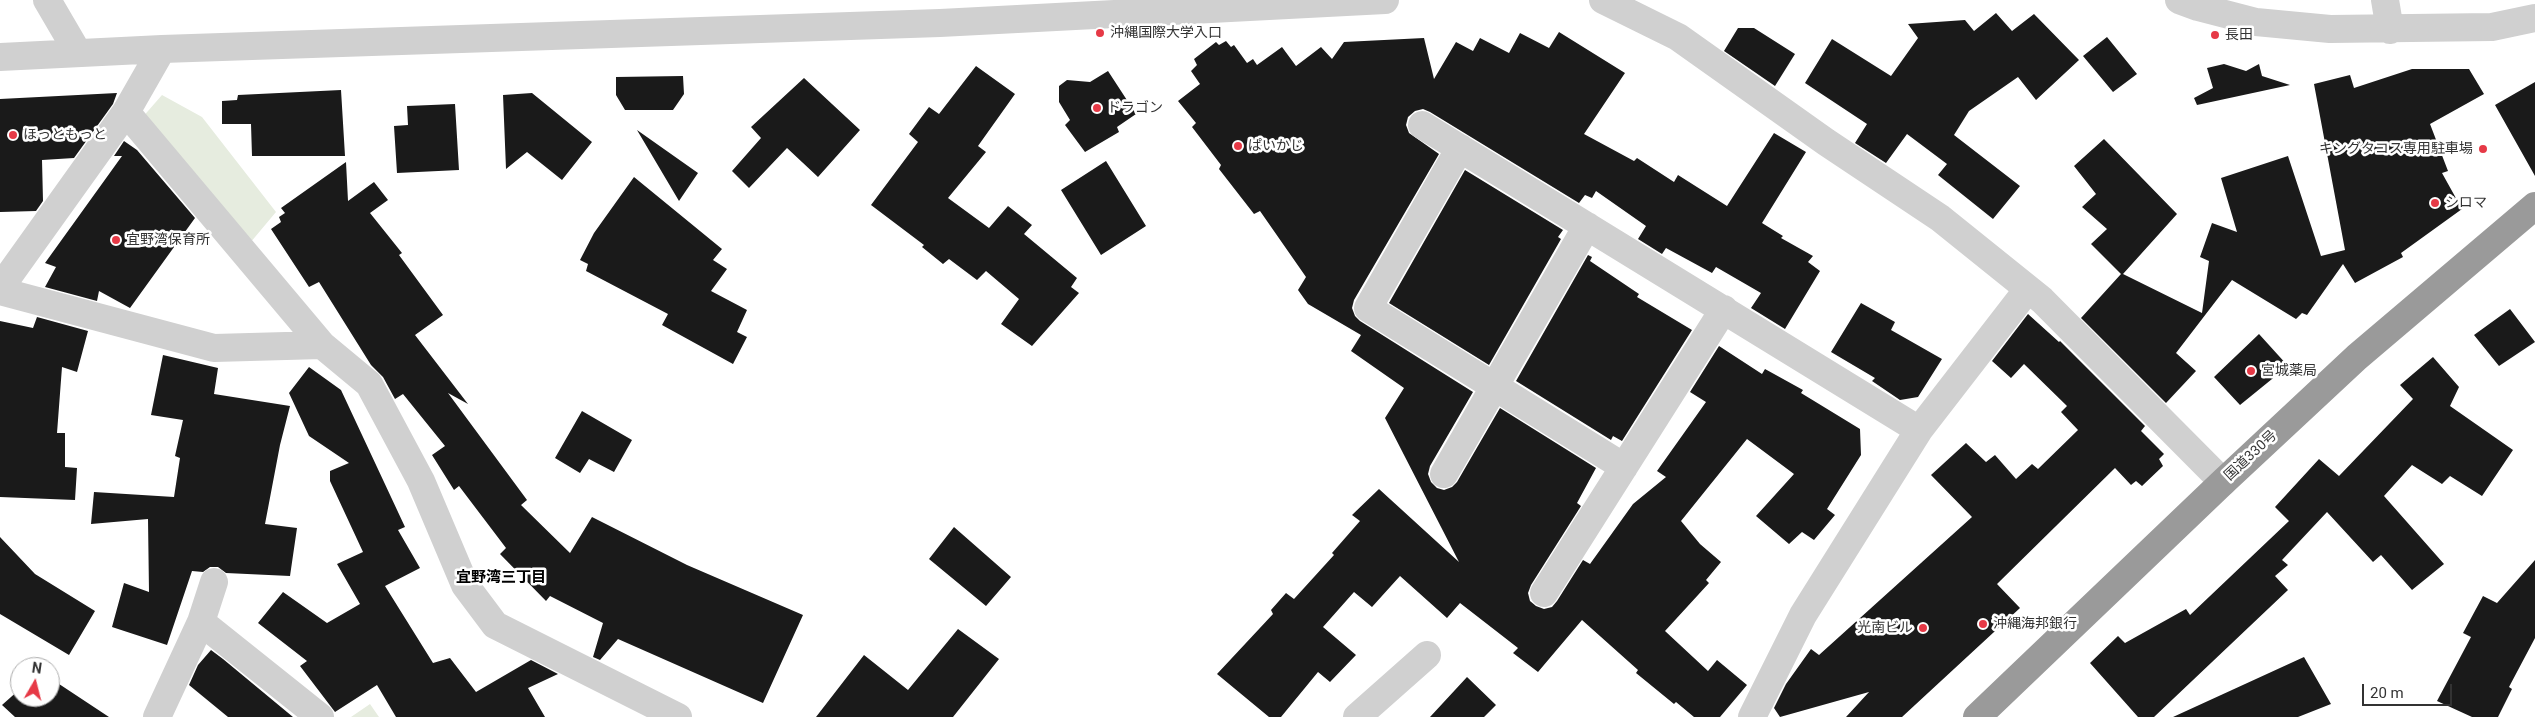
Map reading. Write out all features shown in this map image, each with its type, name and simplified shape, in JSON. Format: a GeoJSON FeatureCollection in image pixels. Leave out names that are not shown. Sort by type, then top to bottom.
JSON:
{"type":"FeatureCollection","features":[{"type":"Feature","properties":{"kind":"highway","name":"国道330号"},"geometry":{"type":"LineString","coordinates":[[1977,717],[2357,357],[2535,206]]}},
{"type":"Feature","properties":{"kind":"street"},"geometry":{"type":"LineString","coordinates":[[47,0],[78,53]]}},
{"type":"Feature","properties":{"kind":"street"},"geometry":{"type":"LineString","coordinates":[[0,57],[943,11],[1385,0]]}},
{"type":"Feature","properties":{"kind":"street"},"geometry":{"type":"LineString","coordinates":[[1603,0],[1678,37],[1826,142],[1940,218],[2049,307],[2223,482]]}},
{"type":"Feature","properties":{"kind":"street"},"geometry":{"type":"LineString","coordinates":[[2179,0],[2256,22],[2330,29],[2390,30],[2492,27],[2535,31]]}},
{"type":"Feature","properties":{"kind":"street"},"geometry":{"type":"LineString","coordinates":[[2385,0],[2390,30]]}},
{"type":"Feature","properties":{"kind":"street"},"geometry":{"type":"LineString","coordinates":[[2492,27],[2535,18]]}},
{"type":"Feature","properties":{"kind":"street"},"geometry":{"type":"LineString","coordinates":[[162,49],[126,112],[0,289],[214,348],[322,345]]}},
{"type":"Feature","properties":{"kind":"street"},"geometry":{"type":"LineString","coordinates":[[126,112],[322,345],[369,384],[422,481],[465,585],[495,625],[678,717]]}},
{"type":"Feature","properties":{"kind":"street"},"geometry":{"type":"LineString","coordinates":[[1422,125],[1919,430]]}},
{"type":"Feature","properties":{"kind":"street"},"geometry":{"type":"LineString","coordinates":[[1460,148],[1368,308],[1624,467]]}},
{"type":"Feature","properties":{"kind":"street"},"geometry":{"type":"LineString","coordinates":[[1444,474],[1587,226]]}},
{"type":"Feature","properties":{"kind":"street"},"geometry":{"type":"LineString","coordinates":[[1752,717],[1802,615],[1919,430],[2028,289]]}},
{"type":"Feature","properties":{"kind":"street"},"geometry":{"type":"LineString","coordinates":[[1544,593],[1724,309]]}},
{"type":"Feature","properties":{"kind":"street"},"geometry":{"type":"LineString","coordinates":[[157,717],[202,622],[214,582]]}},
{"type":"Feature","properties":{"kind":"street"},"geometry":{"type":"LineString","coordinates":[[202,622],[320,717]]}},
{"type":"Feature","properties":{"kind":"street"},"geometry":{"type":"LineString","coordinates":[[1356,717],[1427,656]]}},
{"type":"Feature","properties":{"kind":"shaded area"},"geometry":{"type":"Polygon","coordinates":[[[162,95],[202,117],[276,212],[250,243],[141,119],[162,95]]]}},
{"type":"Feature","properties":{"kind":"shaded area"},"geometry":{"type":"Polygon","coordinates":[[[370,704],[379,717],[351,717],[370,704]]]}},
{"type":"Feature","properties":{"kind":"building"},"geometry":{"type":"Polygon","coordinates":[[[1996,13],[2012,31],[2034,14],[2079,60],[2036,100],[2018,77],[1969,111],[1954,135],[2020,186],[1993,219],[1938,175],[1947,164],[1907,134],[1886,163],[1855,143],[1867,124],[1805,83],[1832,39],[1891,76],[1918,38],[1908,24],[1965,20],[1974,31],[1996,13]]]}},
{"type":"Feature","properties":{"kind":"building"},"geometry":{"type":"Polygon","coordinates":[[[1738,28],[1754,28],[1795,54],[1775,86],[1724,51],[1738,28]]]}},
{"type":"Feature","properties":{"kind":"building"},"geometry":{"type":"Polygon","coordinates":[[[1559,32],[1625,73],[1584,134],[1634,161],[1637,158],[1674,182],[1678,175],[1727,206],[1774,133],[1806,152],[1762,223],[1783,236],[1781,238],[1813,256],[1808,262],[1820,271],[1785,329],[1751,308],[1761,293],[1716,267],[1712,273],[1666,248],[1662,254],[1638,239],[1646,226],[1596,191],[1592,198],[1585,195],[1579,203],[1430,112],[1423,109],[1415,111],[1408,117],[1406,125],[1409,133],[1439,154],[1354,300],[1352,308],[1355,316],[1360,321],[1473,392],[1430,466],[1428,474],[1431,482],[1437,488],[1444,490],[1452,487],[1457,482],[1500,408],[1596,468],[1577,503],[1581,506],[1531,585],[1528,593],[1530,601],[1544,609],[1552,607],[1557,601],[1583,560],[1590,564],[1633,504],[1666,477],[1657,471],[1706,402],[1690,392],[1719,346],[1762,374],[1765,369],[1803,390],[1801,393],[1860,429],[1861,455],[1827,509],[1835,515],[1814,540],[1802,532],[1789,544],[1756,516],[1794,474],[1747,439],[1681,521],[1700,544],[1721,562],[1706,580],[1709,583],[1665,631],[1708,671],[1717,660],[1747,685],[1720,717],[1694,717],[1676,702],[1674,704],[1636,673],[1638,670],[1582,620],[1538,672],[1513,653],[1518,648],[1460,603],[1447,618],[1400,576],[1372,607],[1354,592],[1323,627],[1356,655],[1330,682],[1318,672],[1281,717],[1269,717],[1217,674],[1273,614],[1271,610],[1286,593],[1294,599],[1334,555],[1332,553],[1360,521],[1352,515],[1379,489],[1459,562],[1385,418],[1404,388],[1351,351],[1361,335],[1308,304],[1298,290],[1306,277],[1260,211],[1254,214],[1219,169],[1221,165],[1192,127],[1196,123],[1178,101],[1200,84],[1191,71],[1197,65],[1194,59],[1216,42],[1219,45],[1226,41],[1231,47],[1234,45],[1247,63],[1253,59],[1257,65],[1282,47],[1296,66],[1321,47],[1332,59],[1344,42],[1424,38],[1434,79],[1456,42],[1473,51],[1480,38],[1509,53],[1520,33],[1549,48],[1559,32]]]}},
{"type":"Feature","properties":{"kind":"building"},"geometry":{"type":"Polygon","coordinates":[[[2107,37],[2137,74],[2113,92],[2083,56],[2107,37]]]}},
{"type":"Feature","properties":{"kind":"building"},"geometry":{"type":"Polygon","coordinates":[[[2224,64],[2246,71],[2259,64],[2262,76],[2290,85],[2197,105],[2194,98],[2213,88],[2207,68],[2224,64]]]}},
{"type":"Feature","properties":{"kind":"building"},"geometry":{"type":"Polygon","coordinates":[[[976,66],[1015,94],[978,146],[986,152],[948,198],[989,228],[1008,206],[1032,225],[1024,234],[1077,278],[1071,287],[1079,293],[1032,346],[1001,324],[1019,299],[986,271],[977,280],[949,259],[943,264],[922,247],[924,245],[871,205],[918,142],[909,134],[929,107],[939,114],[976,66]]]}},
{"type":"Feature","properties":{"kind":"building"},"geometry":{"type":"Polygon","coordinates":[[[2412,69],[2469,69],[2484,94],[2430,124],[2448,171],[2442,173],[2462,209],[2401,253],[2403,257],[2355,283],[2343,264],[2307,315],[2302,313],[2296,319],[2232,280],[2176,353],[2196,371],[2166,403],[2081,318],[2121,274],[2091,244],[2107,229],[2082,207],[2096,194],[2074,166],[2104,139],[2177,214],[2123,274],[2202,313],[2209,261],[2200,257],[2212,223],[2237,232],[2221,178],[2288,156],[2321,256],[2345,250],[2314,84],[2350,75],[2354,88],[2412,69]]]}},
{"type":"Feature","properties":{"kind":"building","name":"ドラゴン"},"geometry":{"type":"Polygon","coordinates":[[[1108,71],[1136,114],[1117,127],[1119,132],[1085,152],[1065,125],[1070,120],[1059,102],[1059,86],[1067,80],[1090,82],[1108,71]]]}},
{"type":"Feature","properties":{"kind":"building"},"geometry":{"type":"Polygon","coordinates":[[[683,76],[684,94],[673,110],[625,110],[616,95],[616,77],[683,76]]]}},
{"type":"Feature","properties":{"kind":"building"},"geometry":{"type":"Polygon","coordinates":[[[804,78],[860,130],[818,177],[787,148],[749,188],[732,171],[761,138],[751,127],[804,78]]]}},
{"type":"Feature","properties":{"kind":"building"},"geometry":{"type":"Polygon","coordinates":[[[2535,82],[2535,176],[2495,105],[2535,82]]]}},
{"type":"Feature","properties":{"kind":"building"},"geometry":{"type":"Polygon","coordinates":[[[341,90],[345,156],[252,156],[251,124],[222,124],[222,101],[237,100],[238,95],[341,90]]]}},
{"type":"Feature","properties":{"kind":"building"},"geometry":{"type":"Polygon","coordinates":[[[117,93],[113,104],[74,158],[42,160],[43,201],[36,211],[0,212],[0,99],[117,93]]]}},
{"type":"Feature","properties":{"kind":"building"},"geometry":{"type":"Polygon","coordinates":[[[532,93],[592,142],[562,180],[527,152],[506,169],[503,95],[532,93]]]}},
{"type":"Feature","properties":{"kind":"building"},"geometry":{"type":"Polygon","coordinates":[[[455,104],[459,170],[397,173],[394,126],[408,125],[407,106],[455,104]]]}},
{"type":"Feature","properties":{"kind":"building"},"geometry":{"type":"Polygon","coordinates":[[[637,130],[698,173],[679,201],[637,130]]]}},
{"type":"Feature","properties":{"kind":"building"},"geometry":{"type":"Polygon","coordinates":[[[124,141],[137,150],[195,218],[130,308],[99,291],[97,301],[45,287],[56,267],[45,263],[122,156],[114,156],[124,141]]]}},
{"type":"Feature","properties":{"kind":"building"},"geometry":{"type":"Polygon","coordinates":[[[1106,161],[1146,226],[1101,255],[1061,190],[1106,161]]]}},
{"type":"Feature","properties":{"kind":"building"},"geometry":{"type":"Polygon","coordinates":[[[346,162],[348,201],[374,182],[388,200],[370,213],[402,253],[399,255],[443,315],[415,335],[468,404],[448,393],[527,500],[521,505],[570,553],[592,517],[687,565],[803,615],[763,703],[618,639],[600,660],[593,657],[603,623],[550,596],[546,601],[500,554],[506,548],[459,486],[454,490],[432,455],[445,446],[403,394],[395,399],[383,377],[371,365],[319,282],[309,287],[271,229],[281,222],[279,217],[285,213],[281,208],[346,162]]]}},
{"type":"Feature","properties":{"kind":"building"},"geometry":{"type":"Polygon","coordinates":[[[1465,170],[1563,230],[1558,237],[1561,239],[1489,365],[1389,303],[1465,170]]]}},
{"type":"Feature","properties":{"kind":"building"},"geometry":{"type":"Polygon","coordinates":[[[634,177],[722,249],[713,260],[727,269],[711,291],[747,310],[737,332],[747,337],[733,364],[662,325],[668,314],[586,271],[588,264],[580,260],[594,233],[634,177]]]}},
{"type":"Feature","properties":{"kind":"building"},"geometry":{"type":"Polygon","coordinates":[[[1588,255],[1592,257],[1590,261],[1639,294],[1637,297],[1692,330],[1622,441],[1613,436],[1611,440],[1516,381],[1588,255]]]}},
{"type":"Feature","properties":{"kind":"building"},"geometry":{"type":"Polygon","coordinates":[[[1861,303],[1895,322],[1891,330],[1942,359],[1918,397],[1900,400],[1872,381],[1875,378],[1831,352],[1861,303]]]}},
{"type":"Feature","properties":{"kind":"building"},"geometry":{"type":"Polygon","coordinates":[[[2510,309],[2535,342],[2499,366],[2474,335],[2510,309]]]}},
{"type":"Feature","properties":{"kind":"building"},"geometry":{"type":"Polygon","coordinates":[[[2028,314],[2060,341],[2145,426],[2141,431],[2164,454],[2159,459],[2163,466],[2142,486],[2136,481],[2131,485],[2115,468],[1997,584],[2020,608],[1902,717],[1846,717],[1869,692],[1780,717],[1774,708],[1786,684],[1811,649],[1819,655],[1972,517],[1931,475],[1966,443],[1986,462],[1995,455],[2016,479],[2032,464],[2038,469],[2078,430],[2061,412],[2067,406],[2024,364],[2011,378],[1992,361],[2028,314]]]}},
{"type":"Feature","properties":{"kind":"building"},"geometry":{"type":"Polygon","coordinates":[[[37,317],[88,331],[77,372],[62,367],[57,433],[65,433],[65,467],[77,468],[75,500],[0,497],[0,321],[33,328],[37,317]]]}},
{"type":"Feature","properties":{"kind":"building","name":"宮城薬局"},"geometry":{"type":"Polygon","coordinates":[[[2259,334],[2288,366],[2240,405],[2214,377],[2259,334]]]}},
{"type":"Feature","properties":{"kind":"building"},"geometry":{"type":"Polygon","coordinates":[[[163,355],[218,368],[214,394],[290,406],[280,445],[265,524],[297,528],[290,576],[226,573],[218,567],[210,567],[203,572],[192,571],[167,645],[112,627],[124,583],[149,592],[148,519],[91,524],[94,492],[174,497],[180,458],[175,456],[183,420],[151,415],[163,355]]]}},
{"type":"Feature","properties":{"kind":"building"},"geometry":{"type":"Polygon","coordinates":[[[2433,357],[2459,387],[2450,406],[2513,450],[2482,496],[2450,476],[2442,484],[2412,465],[2384,496],[2444,564],[2412,590],[2381,555],[2373,562],[2327,512],[2282,560],[2288,565],[2275,576],[2288,590],[2154,717],[2138,717],[2090,663],[2118,636],[2125,643],[2186,609],[2190,615],[2289,521],[2275,507],[2319,459],[2339,476],[2413,399],[2400,385],[2433,357]]]}},
{"type":"Feature","properties":{"kind":"building"},"geometry":{"type":"Polygon","coordinates":[[[309,367],[341,390],[405,527],[398,530],[420,568],[385,586],[433,663],[450,658],[476,692],[531,660],[558,674],[528,688],[545,717],[396,717],[377,685],[335,712],[300,666],[307,661],[258,623],[283,592],[327,623],[360,604],[337,564],[363,552],[330,481],[330,471],[349,463],[309,436],[289,393],[309,367]]]}},
{"type":"Feature","properties":{"kind":"building"},"geometry":{"type":"Polygon","coordinates":[[[582,411],[632,440],[614,472],[589,459],[580,473],[555,458],[582,411]]]}},
{"type":"Feature","properties":{"kind":"building"},"geometry":{"type":"Polygon","coordinates":[[[954,527],[1011,577],[986,606],[929,559],[954,527]]]}},
{"type":"Feature","properties":{"kind":"building"},"geometry":{"type":"Polygon","coordinates":[[[0,537],[35,574],[95,611],[69,655],[0,614],[0,537]]]}},
{"type":"Feature","properties":{"kind":"building"},"geometry":{"type":"Polygon","coordinates":[[[2535,560],[2535,638],[2509,687],[2512,689],[2498,717],[2472,717],[2437,701],[2471,637],[2463,633],[2483,596],[2497,603],[2535,560]]]}},
{"type":"Feature","properties":{"kind":"building"},"geometry":{"type":"Polygon","coordinates":[[[958,629],[999,659],[953,717],[816,717],[864,655],[908,690],[958,629]]]}},
{"type":"Feature","properties":{"kind":"building"},"geometry":{"type":"Polygon","coordinates":[[[211,650],[293,717],[228,717],[189,685],[198,665],[211,650]]]}},
{"type":"Feature","properties":{"kind":"building"},"geometry":{"type":"Polygon","coordinates":[[[2304,657],[2331,704],[2298,717],[2173,717],[2304,657]]]}},
{"type":"Feature","properties":{"kind":"building"},"geometry":{"type":"Polygon","coordinates":[[[1467,677],[1496,705],[1484,717],[1430,717],[1467,677]]]}},
{"type":"Feature","properties":{"kind":"building"},"geometry":{"type":"Polygon","coordinates":[[[60,685],[109,717],[15,717],[2,705],[10,698],[10,707],[60,707],[60,685]]]}},
{"type":"Feature","properties":{"kind":"place","name":"沖縄国際大学入口"},"geometry":{"type":"Point","coordinates":[1100,33]}},
{"type":"Feature","properties":{"kind":"place","name":"長田"},"geometry":{"type":"Point","coordinates":[2215,35]}},
{"type":"Feature","properties":{"kind":"place","name":"ドラゴン"},"geometry":{"type":"Point","coordinates":[1097,108]}},
{"type":"Feature","properties":{"kind":"place","name":"ほっともっと"},"geometry":{"type":"Point","coordinates":[13,135]}},
{"type":"Feature","properties":{"kind":"place","name":"ぱいかじ"},"geometry":{"type":"Point","coordinates":[1238,146]}},
{"type":"Feature","properties":{"kind":"place","name":"キングタコス専用駐車場"},"geometry":{"type":"Point","coordinates":[2483,149]}},
{"type":"Feature","properties":{"kind":"place","name":"シロマ"},"geometry":{"type":"Point","coordinates":[2435,203]}},
{"type":"Feature","properties":{"kind":"place","name":"宜野湾保育所"},"geometry":{"type":"Point","coordinates":[116,240]}},
{"type":"Feature","properties":{"kind":"place","name":"宮城薬局"},"geometry":{"type":"Point","coordinates":[2251,371]}},
{"type":"Feature","properties":{"kind":"place","name":"沖縄海邦銀行"},"geometry":{"type":"Point","coordinates":[1983,624]}},
{"type":"Feature","properties":{"kind":"place","name":"光南ビル"},"geometry":{"type":"Point","coordinates":[1923,628]}},
{"type":"Feature","properties":{"kind":"district","name":"宜野湾三丁目"},"geometry":{"type":"Point","coordinates":[501,578]}}]}
